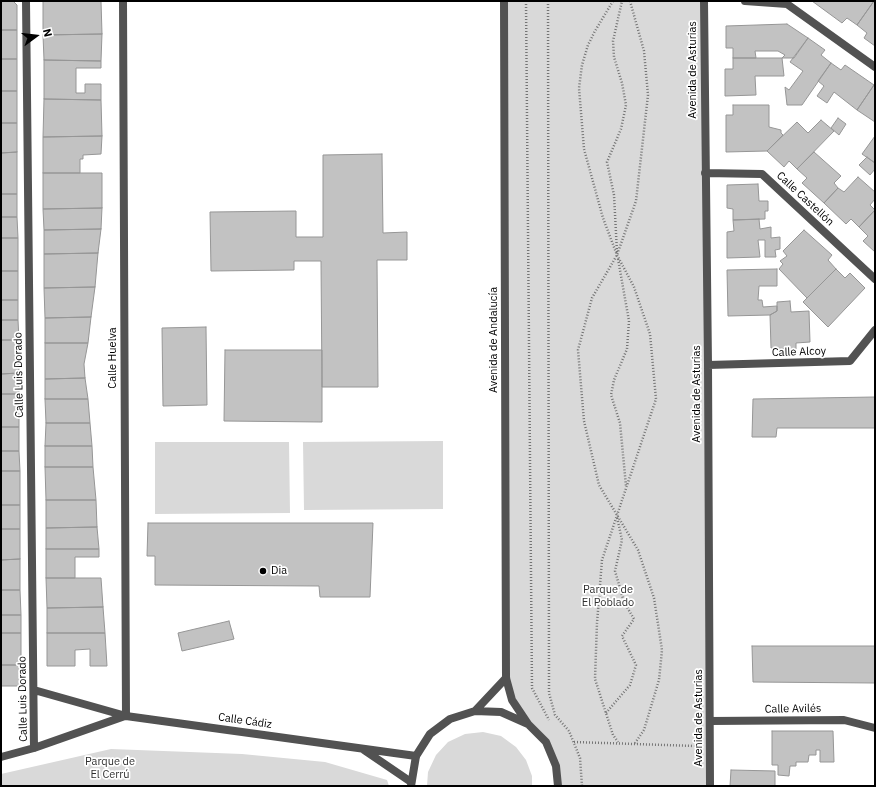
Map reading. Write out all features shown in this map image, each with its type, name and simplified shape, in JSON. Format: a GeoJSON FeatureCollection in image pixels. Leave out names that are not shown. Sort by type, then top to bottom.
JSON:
{"type":"FeatureCollection","features":[{"type":"Feature","properties":{"kind":"street","name":"Calle Luis Dorado"},"geometry":{"type":"LineString","coordinates":[[26,1],[34,748]]}},
{"type":"Feature","properties":{"kind":"street","name":"Calle Huelva"},"geometry":{"type":"LineString","coordinates":[[123,1],[126,716]]}},
{"type":"Feature","properties":{"kind":"street","name":"Avenida de Andalucía"},"geometry":{"type":"LineString","coordinates":[[504,1],[506,678],[512,700],[528,724]]}},
{"type":"Feature","properties":{"kind":"street","name":"Avenida de Asturias"},"geometry":{"type":"LineString","coordinates":[[704,1],[708,365],[710,786]]}},
{"type":"Feature","properties":{"kind":"street"},"geometry":{"type":"LineString","coordinates":[[745,1],[787,4],[875,67]]}},
{"type":"Feature","properties":{"kind":"street","name":"Calle Castellón"},"geometry":{"type":"LineString","coordinates":[[705,173],[762,174],[875,279]]}},
{"type":"Feature","properties":{"kind":"street","name":"Calle Alcoy"},"geometry":{"type":"LineString","coordinates":[[708,365],[850,361],[875,330]]}},
{"type":"Feature","properties":{"kind":"street"},"geometry":{"type":"LineString","coordinates":[[475,711],[506,678]]}},
{"type":"Feature","properties":{"kind":"street","name":"Calle Cádiz"},"geometry":{"type":"LineString","coordinates":[[34,690],[126,716],[416,756]]}},
{"type":"Feature","properties":{"kind":"street"},"geometry":{"type":"LineString","coordinates":[[411,784],[416,756],[430,734],[450,719],[475,711],[501,712],[528,724],[546,742],[556,766],[558,786]]}},
{"type":"Feature","properties":{"kind":"street","name":"Calle Cádiz"},"geometry":{"type":"LineString","coordinates":[[1,757],[34,748],[126,716]]}},
{"type":"Feature","properties":{"kind":"street","name":"Calle Avilés"},"geometry":{"type":"LineString","coordinates":[[710,721],[844,720],[875,728]]}},
{"type":"Feature","properties":{"kind":"street","name":"Calle Cádiz"},"geometry":{"type":"LineString","coordinates":[[362,749],[411,784]]}},
{"type":"Feature","properties":{"kind":"path"},"geometry":{"type":"LineString","coordinates":[[526,1],[532,688],[552,725]]}},
{"type":"Feature","properties":{"kind":"path"},"geometry":{"type":"LineString","coordinates":[[548,1],[549,693],[555,715],[569,731],[580,758],[582,786]]}},
{"type":"Feature","properties":{"kind":"path"},"geometry":{"type":"LineString","coordinates":[[614,1],[588,45],[579,88],[584,149],[603,218],[617,255],[634,287],[650,334],[656,399],[602,560],[596,623],[595,679],[613,734],[618,742]]}},
{"type":"Feature","properties":{"kind":"path"},"geometry":{"type":"LineString","coordinates":[[622,1],[613,41],[614,57],[626,105],[621,129],[607,162],[614,195],[617,255],[630,321],[627,349],[614,380],[611,395],[620,423],[626,488]]}},
{"type":"Feature","properties":{"kind":"path"},"geometry":{"type":"LineString","coordinates":[[630,1],[644,51],[648,95],[636,201],[617,255],[592,298],[578,350],[584,421],[599,485],[638,550],[654,598],[662,650],[659,680],[644,730],[635,743]]}},
{"type":"Feature","properties":{"kind":"path"},"geometry":{"type":"LineString","coordinates":[[606,713],[630,685],[636,665],[622,636],[634,619],[624,602],[614,571],[622,540],[617,514]]}},
{"type":"Feature","properties":{"kind":"path"},"geometry":{"type":"LineString","coordinates":[[574,742],[618,742],[710,746]]}},
{"type":"Feature","properties":{"kind":"green space","name":"Parque de El Poblado"},"geometry":{"type":"Polygon","coordinates":[[[504,1],[704,1],[710,786],[558,786],[546,743],[528,724],[506,678],[504,1]]]}},
{"type":"Feature","properties":{"kind":"green space"},"geometry":{"type":"Polygon","coordinates":[[[443,441],[443,509],[304,510],[303,442],[443,441]]]}},
{"type":"Feature","properties":{"kind":"green space"},"geometry":{"type":"Polygon","coordinates":[[[155,442],[289,442],[290,513],[155,514],[155,442]]]}},
{"type":"Feature","properties":{"kind":"green space"},"geometry":{"type":"Polygon","coordinates":[[[483,732],[501,736],[516,747],[526,760],[532,776],[532,786],[427,786],[428,772],[436,755],[448,742],[465,734],[483,732]]]}},
{"type":"Feature","properties":{"kind":"green space","name":"Parque de El Cerrú"},"geometry":{"type":"Polygon","coordinates":[[[111,749],[242,754],[325,762],[387,780],[389,786],[1,786],[1,774],[111,749]]]}},
{"type":"Feature","properties":{"kind":"building"},"geometry":{"type":"Polygon","coordinates":[[[1,1],[13,1],[17,5],[17,30],[1,30],[1,1]]]}},
{"type":"Feature","properties":{"kind":"building"},"geometry":{"type":"Polygon","coordinates":[[[43,1],[101,1],[102,34],[43,35],[43,1]]]}},
{"type":"Feature","properties":{"kind":"building"},"geometry":{"type":"Polygon","coordinates":[[[812,1],[874,1],[857,25],[847,18],[842,23],[812,1]]]}},
{"type":"Feature","properties":{"kind":"building"},"geometry":{"type":"Polygon","coordinates":[[[874,1],[875,46],[864,38],[867,33],[857,25],[874,1]]]}},
{"type":"Feature","properties":{"kind":"building"},"geometry":{"type":"Polygon","coordinates":[[[787,24],[808,38],[794,58],[782,58],[785,55],[778,51],[755,51],[756,58],[733,58],[733,48],[726,48],[726,26],[787,24]]]}},
{"type":"Feature","properties":{"kind":"building"},"geometry":{"type":"Polygon","coordinates":[[[1,30],[17,30],[17,59],[1,59],[1,30]]]}},
{"type":"Feature","properties":{"kind":"building"},"geometry":{"type":"Polygon","coordinates":[[[102,34],[101,61],[44,60],[43,35],[102,34]]]}},
{"type":"Feature","properties":{"kind":"building"},"geometry":{"type":"Polygon","coordinates":[[[808,38],[825,50],[821,55],[831,63],[802,105],[787,105],[785,87],[789,90],[803,71],[790,62],[808,38]]]}},
{"type":"Feature","properties":{"kind":"building"},"geometry":{"type":"Polygon","coordinates":[[[733,58],[782,58],[784,76],[755,76],[756,95],[725,96],[725,69],[733,69],[733,58]]]}},
{"type":"Feature","properties":{"kind":"building"},"geometry":{"type":"Polygon","coordinates":[[[1,59],[17,59],[17,91],[1,91],[1,59]]]}},
{"type":"Feature","properties":{"kind":"building"},"geometry":{"type":"Polygon","coordinates":[[[44,60],[101,61],[101,68],[76,68],[76,93],[85,93],[85,84],[101,84],[101,100],[44,99],[44,60]]]}},
{"type":"Feature","properties":{"kind":"building"},"geometry":{"type":"Polygon","coordinates":[[[831,63],[841,70],[845,65],[874,85],[857,110],[834,92],[827,103],[817,96],[824,86],[818,81],[831,63]]]}},
{"type":"Feature","properties":{"kind":"building"},"geometry":{"type":"Polygon","coordinates":[[[874,85],[875,86],[875,122],[857,110],[874,85]]]}},
{"type":"Feature","properties":{"kind":"building"},"geometry":{"type":"Polygon","coordinates":[[[1,91],[17,91],[17,123],[1,123],[1,91]]]}},
{"type":"Feature","properties":{"kind":"building"},"geometry":{"type":"Polygon","coordinates":[[[44,99],[101,100],[102,136],[43,137],[44,99]]]}},
{"type":"Feature","properties":{"kind":"building"},"geometry":{"type":"Polygon","coordinates":[[[733,105],[769,105],[769,127],[781,130],[783,135],[767,151],[726,152],[726,115],[733,115],[733,105]]]}},
{"type":"Feature","properties":{"kind":"building"},"geometry":{"type":"Polygon","coordinates":[[[838,118],[846,124],[839,135],[831,128],[838,118]]]}},
{"type":"Feature","properties":{"kind":"building"},"geometry":{"type":"Polygon","coordinates":[[[821,120],[834,131],[797,169],[789,161],[784,167],[767,151],[797,122],[808,133],[821,120]]]}},
{"type":"Feature","properties":{"kind":"building"},"geometry":{"type":"Polygon","coordinates":[[[1,123],[17,123],[17,152],[1,153],[1,123]]]}},
{"type":"Feature","properties":{"kind":"building"},"geometry":{"type":"Polygon","coordinates":[[[102,136],[101,154],[83,155],[83,159],[80,159],[80,173],[43,173],[43,137],[102,136]]]}},
{"type":"Feature","properties":{"kind":"building"},"geometry":{"type":"Polygon","coordinates":[[[875,136],[875,163],[862,154],[875,136]]]}},
{"type":"Feature","properties":{"kind":"building"},"geometry":{"type":"Polygon","coordinates":[[[17,152],[17,194],[1,194],[1,153],[17,152]]]}},
{"type":"Feature","properties":{"kind":"building"},"geometry":{"type":"Polygon","coordinates":[[[814,152],[841,176],[834,183],[838,188],[824,203],[802,183],[807,178],[797,169],[814,152]]]}},
{"type":"Feature","properties":{"kind":"building"},"geometry":{"type":"Polygon","coordinates":[[[382,154],[383,233],[407,232],[407,260],[377,260],[378,387],[322,387],[321,261],[294,261],[294,270],[211,271],[210,212],[296,211],[296,237],[323,237],[323,155],[382,154]]]}},
{"type":"Feature","properties":{"kind":"building"},"geometry":{"type":"Polygon","coordinates":[[[867,157],[875,163],[875,169],[870,175],[859,165],[867,157]]]}},
{"type":"Feature","properties":{"kind":"building"},"geometry":{"type":"Polygon","coordinates":[[[43,173],[102,173],[102,208],[43,209],[43,173]]]}},
{"type":"Feature","properties":{"kind":"building"},"geometry":{"type":"Polygon","coordinates":[[[858,177],[875,192],[875,199],[870,205],[875,210],[859,227],[851,219],[846,224],[824,203],[838,188],[844,192],[858,177]]]}},
{"type":"Feature","properties":{"kind":"building"},"geometry":{"type":"Polygon","coordinates":[[[758,184],[759,201],[768,201],[768,211],[765,211],[765,219],[733,220],[733,209],[727,208],[727,185],[758,184]]]}},
{"type":"Feature","properties":{"kind":"building"},"geometry":{"type":"Polygon","coordinates":[[[1,194],[17,194],[17,217],[1,217],[1,194]]]}},
{"type":"Feature","properties":{"kind":"building"},"geometry":{"type":"Polygon","coordinates":[[[102,208],[101,229],[44,230],[43,209],[102,208]]]}},
{"type":"Feature","properties":{"kind":"building"},"geometry":{"type":"Polygon","coordinates":[[[875,210],[875,252],[863,241],[868,236],[859,227],[875,210]]]}},
{"type":"Feature","properties":{"kind":"building"},"geometry":{"type":"Polygon","coordinates":[[[1,217],[17,217],[18,238],[1,238],[1,217]]]}},
{"type":"Feature","properties":{"kind":"building"},"geometry":{"type":"Polygon","coordinates":[[[759,219],[760,229],[771,227],[771,238],[780,237],[780,249],[775,250],[776,257],[765,257],[765,240],[758,240],[760,257],[727,258],[727,232],[734,231],[733,220],[759,219]]]}},
{"type":"Feature","properties":{"kind":"building"},"geometry":{"type":"Polygon","coordinates":[[[101,229],[98,253],[44,254],[44,230],[101,229]]]}},
{"type":"Feature","properties":{"kind":"building"},"geometry":{"type":"Polygon","coordinates":[[[804,230],[832,255],[828,260],[836,269],[807,298],[779,269],[783,264],[780,261],[787,256],[783,251],[804,230]]]}},
{"type":"Feature","properties":{"kind":"building"},"geometry":{"type":"Polygon","coordinates":[[[1,238],[18,238],[18,271],[1,271],[1,238]]]}},
{"type":"Feature","properties":{"kind":"building"},"geometry":{"type":"Polygon","coordinates":[[[98,253],[95,287],[44,288],[44,254],[98,253]]]}},
{"type":"Feature","properties":{"kind":"building"},"geometry":{"type":"Polygon","coordinates":[[[777,269],[777,286],[759,286],[758,300],[762,300],[763,307],[777,306],[777,311],[770,315],[728,316],[727,270],[777,269]]]}},
{"type":"Feature","properties":{"kind":"building"},"geometry":{"type":"Polygon","coordinates":[[[836,269],[845,278],[850,273],[865,288],[828,327],[803,302],[836,269]]]}},
{"type":"Feature","properties":{"kind":"building"},"geometry":{"type":"Polygon","coordinates":[[[1,271],[18,271],[18,300],[1,300],[1,271]]]}},
{"type":"Feature","properties":{"kind":"building"},"geometry":{"type":"Polygon","coordinates":[[[95,287],[91,317],[45,318],[44,288],[95,287]]]}},
{"type":"Feature","properties":{"kind":"building"},"geometry":{"type":"Polygon","coordinates":[[[1,300],[18,300],[18,320],[1,320],[1,300]]]}},
{"type":"Feature","properties":{"kind":"building"},"geometry":{"type":"Polygon","coordinates":[[[790,301],[791,312],[809,311],[810,342],[796,343],[796,349],[771,348],[770,315],[777,311],[777,302],[790,301]]]}},
{"type":"Feature","properties":{"kind":"building"},"geometry":{"type":"Polygon","coordinates":[[[91,317],[88,343],[45,343],[45,318],[91,317]]]}},
{"type":"Feature","properties":{"kind":"building"},"geometry":{"type":"Polygon","coordinates":[[[1,320],[18,320],[19,340],[1,340],[1,320]]]}},
{"type":"Feature","properties":{"kind":"building"},"geometry":{"type":"Polygon","coordinates":[[[206,327],[207,405],[163,406],[162,328],[206,327]]]}},
{"type":"Feature","properties":{"kind":"building"},"geometry":{"type":"Polygon","coordinates":[[[1,340],[19,340],[19,373],[1,374],[1,340]]]}},
{"type":"Feature","properties":{"kind":"building"},"geometry":{"type":"Polygon","coordinates":[[[45,343],[88,343],[84,364],[85,378],[45,379],[45,343]]]}},
{"type":"Feature","properties":{"kind":"building"},"geometry":{"type":"Polygon","coordinates":[[[225,350],[322,350],[322,422],[224,421],[225,350]]]}},
{"type":"Feature","properties":{"kind":"building"},"geometry":{"type":"Polygon","coordinates":[[[19,373],[19,394],[1,394],[1,374],[19,373]]]}},
{"type":"Feature","properties":{"kind":"building"},"geometry":{"type":"Polygon","coordinates":[[[85,378],[88,399],[45,399],[45,379],[85,378]]]}},
{"type":"Feature","properties":{"kind":"building"},"geometry":{"type":"Polygon","coordinates":[[[1,394],[19,394],[19,427],[1,427],[1,394]]]}},
{"type":"Feature","properties":{"kind":"building"},"geometry":{"type":"Polygon","coordinates":[[[875,397],[875,428],[777,428],[776,437],[752,437],[753,399],[875,397]]]}},
{"type":"Feature","properties":{"kind":"building"},"geometry":{"type":"Polygon","coordinates":[[[45,399],[88,399],[90,423],[46,423],[45,399]]]}},
{"type":"Feature","properties":{"kind":"building"},"geometry":{"type":"Polygon","coordinates":[[[46,423],[90,423],[92,446],[45,446],[46,423]]]}},
{"type":"Feature","properties":{"kind":"building"},"geometry":{"type":"Polygon","coordinates":[[[1,427],[19,427],[19,451],[1,451],[1,427]]]}},
{"type":"Feature","properties":{"kind":"building"},"geometry":{"type":"Polygon","coordinates":[[[45,446],[92,446],[93,467],[45,467],[45,446]]]}},
{"type":"Feature","properties":{"kind":"building"},"geometry":{"type":"Polygon","coordinates":[[[1,451],[19,451],[20,471],[1,471],[1,451]]]}},
{"type":"Feature","properties":{"kind":"building"},"geometry":{"type":"Polygon","coordinates":[[[45,467],[93,467],[96,500],[46,500],[45,467]]]}},
{"type":"Feature","properties":{"kind":"building"},"geometry":{"type":"Polygon","coordinates":[[[1,471],[20,471],[20,505],[1,505],[1,471]]]}},
{"type":"Feature","properties":{"kind":"building"},"geometry":{"type":"Polygon","coordinates":[[[46,500],[96,500],[97,527],[46,528],[46,500]]]}},
{"type":"Feature","properties":{"kind":"building"},"geometry":{"type":"Polygon","coordinates":[[[1,505],[20,505],[20,529],[1,529],[1,505]]]}},
{"type":"Feature","properties":{"kind":"building","name":"Dia"},"geometry":{"type":"Polygon","coordinates":[[[148,523],[373,523],[370,597],[320,597],[319,586],[155,585],[155,556],[147,556],[148,523]]]}},
{"type":"Feature","properties":{"kind":"building"},"geometry":{"type":"Polygon","coordinates":[[[97,527],[99,549],[46,549],[46,528],[97,527]]]}},
{"type":"Feature","properties":{"kind":"building"},"geometry":{"type":"Polygon","coordinates":[[[1,529],[20,529],[20,559],[1,560],[1,529]]]}},
{"type":"Feature","properties":{"kind":"building"},"geometry":{"type":"Polygon","coordinates":[[[46,549],[99,549],[99,557],[75,557],[75,578],[46,578],[46,549]]]}},
{"type":"Feature","properties":{"kind":"building"},"geometry":{"type":"Polygon","coordinates":[[[20,559],[20,590],[1,590],[1,560],[20,559]]]}},
{"type":"Feature","properties":{"kind":"building"},"geometry":{"type":"Polygon","coordinates":[[[46,578],[101,578],[103,607],[47,608],[46,578]]]}},
{"type":"Feature","properties":{"kind":"building"},"geometry":{"type":"Polygon","coordinates":[[[1,590],[20,590],[21,615],[1,615],[1,590]]]}},
{"type":"Feature","properties":{"kind":"building"},"geometry":{"type":"Polygon","coordinates":[[[103,607],[105,633],[47,633],[47,608],[103,607]]]}},
{"type":"Feature","properties":{"kind":"building"},"geometry":{"type":"Polygon","coordinates":[[[1,615],[21,615],[21,633],[1,633],[1,615]]]}},
{"type":"Feature","properties":{"kind":"building"},"geometry":{"type":"Polygon","coordinates":[[[229,621],[234,639],[182,651],[178,633],[229,621]]]}},
{"type":"Feature","properties":{"kind":"building"},"geometry":{"type":"Polygon","coordinates":[[[1,633],[21,633],[21,665],[1,665],[1,633]]]}},
{"type":"Feature","properties":{"kind":"building"},"geometry":{"type":"Polygon","coordinates":[[[47,633],[105,633],[107,666],[90,666],[90,649],[75,650],[75,666],[47,666],[47,633]]]}},
{"type":"Feature","properties":{"kind":"building"},"geometry":{"type":"Polygon","coordinates":[[[752,646],[875,646],[875,683],[753,682],[752,646]]]}},
{"type":"Feature","properties":{"kind":"building"},"geometry":{"type":"Polygon","coordinates":[[[1,665],[21,665],[21,686],[1,686],[1,665]]]}},
{"type":"Feature","properties":{"kind":"building"},"geometry":{"type":"Polygon","coordinates":[[[772,731],[833,731],[834,762],[820,762],[820,750],[816,750],[816,755],[809,755],[808,762],[796,762],[796,766],[790,766],[789,776],[778,775],[778,765],[772,765],[772,731]]]}},
{"type":"Feature","properties":{"kind":"building"},"geometry":{"type":"Polygon","coordinates":[[[731,770],[775,771],[775,786],[730,786],[731,770]]]}},
{"type":"Feature","properties":{"kind":"place","name":"Dia"},"geometry":{"type":"Point","coordinates":[263,571]}}]}
